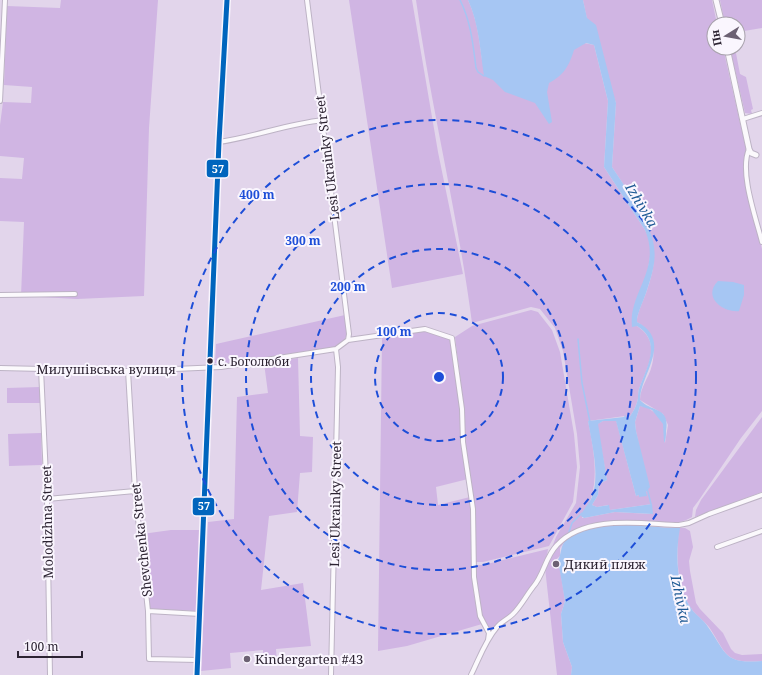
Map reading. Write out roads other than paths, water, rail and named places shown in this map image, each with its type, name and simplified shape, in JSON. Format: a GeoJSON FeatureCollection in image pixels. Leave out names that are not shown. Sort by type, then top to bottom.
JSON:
{"type":"FeatureCollection","features":[{"type":"Feature","properties":{"kind":"street"},"geometry":{"type":"LineString","coordinates":[[0,101],[5,0]]}},
{"type":"Feature","properties":{"kind":"street"},"geometry":{"type":"LineString","coordinates":[[197,675],[211,367],[219,142],[227,0]]}},
{"type":"Feature","properties":{"kind":"street","name":"Lesi Ukrainky Street"},"geometry":{"type":"LineString","coordinates":[[307,0],[323,120],[348,340]]}},
{"type":"Feature","properties":{"kind":"street"},"geometry":{"type":"LineString","coordinates":[[716,0],[720,16]]}},
{"type":"Feature","properties":{"kind":"street"},"geometry":{"type":"LineString","coordinates":[[729,56],[749,149],[752,153],[759,155]]}},
{"type":"Feature","properties":{"kind":"street"},"geometry":{"type":"LineString","coordinates":[[743,119],[762,113]]}},
{"type":"Feature","properties":{"kind":"street"},"geometry":{"type":"LineString","coordinates":[[219,142],[241,139],[301,123],[323,120]]}},
{"type":"Feature","properties":{"kind":"street"},"geometry":{"type":"LineString","coordinates":[[749,149],[746,156],[747,176],[762,242]]}},
{"type":"Feature","properties":{"kind":"street"},"geometry":{"type":"LineString","coordinates":[[0,296],[75,294]]}},
{"type":"Feature","properties":{"kind":"street"},"geometry":{"type":"LineString","coordinates":[[336,349],[348,340],[425,328],[433,333],[450,336],[454,342],[462,409],[463,442],[473,509],[476,591],[480,616],[489,633],[488,640]]}},
{"type":"Feature","properties":{"kind":"street","name":"Lesi Ukrainky Street"},"geometry":{"type":"LineString","coordinates":[[331,675],[338,367],[336,349]]}},
{"type":"Feature","properties":{"kind":"street","name":"Милушівська вулиця"},"geometry":{"type":"LineString","coordinates":[[0,368],[128,371],[221,367],[336,349]]}},
{"type":"Feature","properties":{"kind":"street","name":"Molodizhna Street"},"geometry":{"type":"LineString","coordinates":[[41,369],[47,499],[50,675]]}},
{"type":"Feature","properties":{"kind":"street","name":"Shevchenka Street"},"geometry":{"type":"LineString","coordinates":[[128,371],[136,491],[148,611],[149,659],[198,660]]}},
{"type":"Feature","properties":{"kind":"street"},"geometry":{"type":"LineString","coordinates":[[47,499],[136,491]]}},
{"type":"Feature","properties":{"kind":"street"},"geometry":{"type":"LineString","coordinates":[[471,675],[488,640],[498,626],[515,612],[536,585],[548,556],[557,545],[566,538],[584,529],[614,522],[679,525],[689,523],[762,495]]}},
{"type":"Feature","properties":{"kind":"street"},"geometry":{"type":"LineString","coordinates":[[717,547],[762,530]]}},
{"type":"Feature","properties":{"kind":"street"},"geometry":{"type":"LineString","coordinates":[[148,611],[200,614]]}},
{"type":"Feature","properties":{"kind":"water"},"geometry":{"type":"Polygon","coordinates":[[[468,0],[583,0],[587,18],[596,25],[616,103],[612,167],[632,197],[631,199],[645,222],[650,232],[655,252],[652,275],[637,319],[637,322],[648,330],[653,339],[654,348],[652,359],[641,390],[640,400],[663,414],[667,423],[664,443],[663,424],[652,410],[640,406],[635,422],[636,431],[650,487],[646,492],[647,496],[639,497],[639,495],[636,496],[616,421],[603,421],[598,424],[607,480],[599,484],[598,495],[592,505],[597,507],[609,505],[610,510],[652,504],[653,514],[615,512],[584,518],[581,516],[592,497],[595,479],[594,459],[588,421],[624,417],[625,415],[627,419],[629,418],[637,403],[638,392],[648,364],[651,347],[645,332],[637,326],[632,327],[632,315],[635,303],[650,257],[649,244],[645,230],[604,167],[608,101],[594,45],[586,43],[574,50],[565,70],[559,77],[549,83],[547,92],[552,122],[549,124],[535,103],[505,92],[493,80],[484,76],[475,18],[468,0]]]}},
{"type":"Feature","properties":{"kind":"water"},"geometry":{"type":"Polygon","coordinates":[[[718,281],[733,282],[744,285],[744,295],[739,311],[733,311],[721,307],[716,303],[712,293],[718,281]]]}},
{"type":"Feature","properties":{"kind":"water"},"geometry":{"type":"Polygon","coordinates":[[[614,524],[680,528],[678,538],[678,571],[687,602],[693,611],[703,620],[723,650],[733,659],[750,662],[762,661],[762,675],[571,675],[572,667],[563,642],[561,614],[565,601],[558,560],[563,545],[570,537],[589,529],[614,524]]]}},
{"type":"Feature","properties":{"kind":"waterway"},"geometry":{"type":"LineString","coordinates":[[460,0],[469,25],[473,42],[476,68],[478,72],[484,76]]}},
{"type":"Feature","properties":{"kind":"waterway"},"geometry":{"type":"LineString","coordinates":[[578,339],[582,383],[590,422]]}},
{"type":"Feature","properties":{"kind":"waterway","name":"Izhivka"},"geometry":{"type":"LineString","coordinates":[[647,488],[651,504]]}},
{"type":"Feature","properties":{"kind":"waterway"},"geometry":{"type":"LineString","coordinates":[[568,535],[572,523],[582,513]]}},
{"type":"Feature","properties":{"kind":"place","name":"с. Боголюби"},"geometry":{"type":"Point","coordinates":[210,361]}},
{"type":"Feature","properties":{"kind":"place","name":"Дикий пляж"},"geometry":{"type":"Point","coordinates":[556,564]}},
{"type":"Feature","properties":{"kind":"place","name":"Kindergarten #43"},"geometry":{"type":"Point","coordinates":[247,659]}}]}
